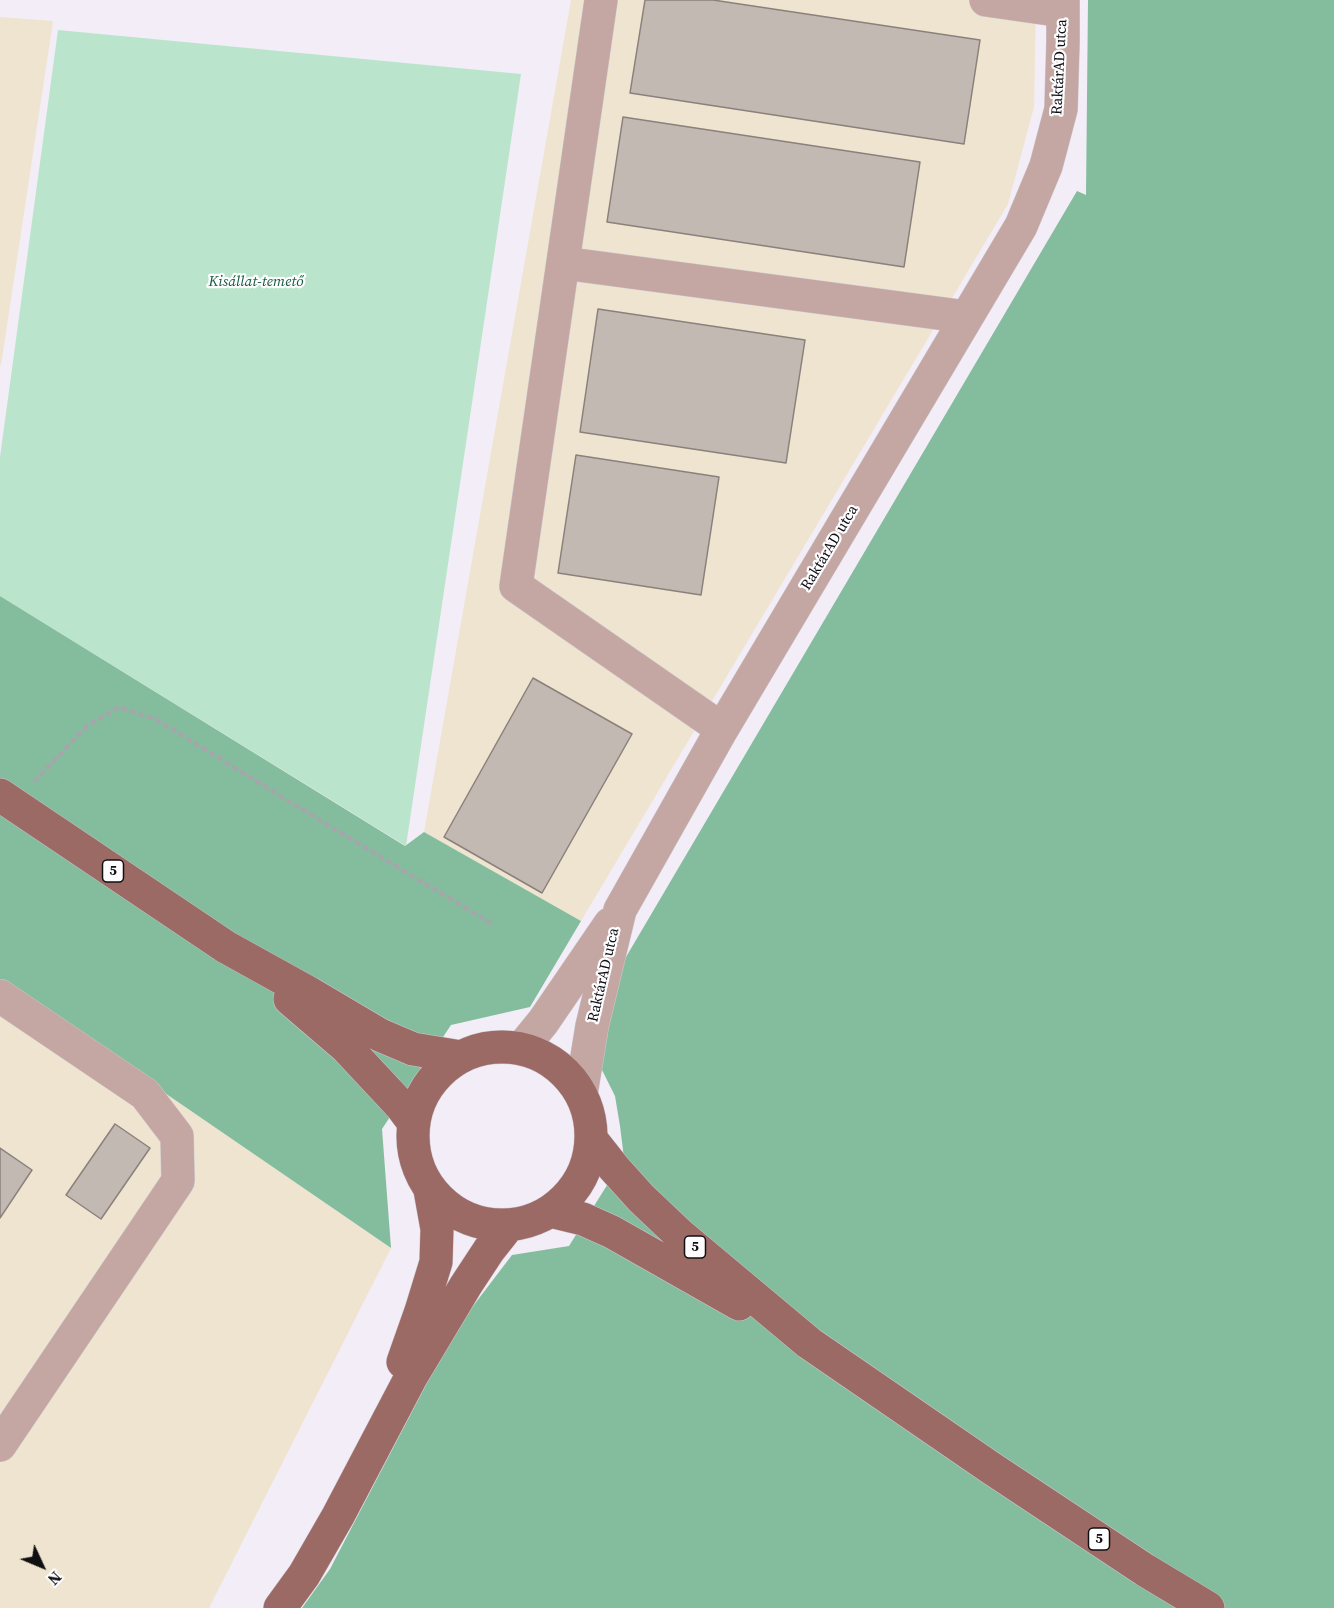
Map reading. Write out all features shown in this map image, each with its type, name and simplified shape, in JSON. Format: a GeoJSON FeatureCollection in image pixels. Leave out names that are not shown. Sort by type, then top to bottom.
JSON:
{"type":"FeatureCollection","features":[{"type":"Feature","properties":{"kind":"main road","name":"5"},"geometry":{"type":"LineString","coordinates":[[7,800],[226,946],[380,1035],[413,1049],[461,1057]]}},
{"type":"Feature","properties":{"kind":"main road","name":"5"},"geometry":{"type":"LineString","coordinates":[[226,946],[345,1047],[402,1107],[414,1123]]}},
{"type":"Feature","properties":{"kind":"main road","name":"5"},"geometry":{"type":"LineString","coordinates":[[483,1048],[521,1049],[550,1060],[568,1076],[581,1095],[590,1117],[589,1157],[575,1188],[564,1201],[550,1211],[527,1222],[508,1226],[481,1223],[462,1216],[445,1205],[430,1190],[415,1158],[414,1123],[419,1103],[429,1084],[444,1068],[461,1057],[483,1048]]}},
{"type":"Feature","properties":{"kind":"main road","name":"5"},"geometry":{"type":"LineString","coordinates":[[591,1139],[641,1198],[680,1235],[809,1343],[1145,1570],[1208,1608]]}},
{"type":"Feature","properties":{"kind":"main road"},"geometry":{"type":"LineString","coordinates":[[367,1462],[421,1311],[436,1262],[437,1229],[430,1190]]}},
{"type":"Feature","properties":{"kind":"main road","name":"5"},"geometry":{"type":"LineString","coordinates":[[550,1211],[583,1219],[612,1232],[809,1343]]}},
{"type":"Feature","properties":{"kind":"main road"},"geometry":{"type":"LineString","coordinates":[[280,1608],[304,1575],[338,1516],[429,1346],[489,1250],[508,1226]]}},
{"type":"Feature","properties":{"kind":"street"},"geometry":{"type":"LineString","coordinates":[[601,0],[516,586],[722,729]]}},
{"type":"Feature","properties":{"kind":"street"},"geometry":{"type":"LineString","coordinates":[[986,0],[1063,6]]}},
{"type":"Feature","properties":{"kind":"street","name":"RaktárAD utca"},"geometry":{"type":"LineString","coordinates":[[581,1095],[592,1026],[620,910],[722,729],[1022,226],[1046,166],[1061,108],[1063,6]]}},
{"type":"Feature","properties":{"kind":"street"},"geometry":{"type":"LineString","coordinates":[[563,263],[967,317]]}},
{"type":"Feature","properties":{"kind":"street"},"geometry":{"type":"LineString","coordinates":[[521,1049],[543,1022],[620,910]]}},
{"type":"Feature","properties":{"kind":"street"},"geometry":{"type":"LineString","coordinates":[[0,996],[145,1094],[177,1136],[178,1181],[0,1445]]}},
{"type":"Feature","properties":{"kind":"path"},"geometry":{"type":"LineString","coordinates":[[7,800],[87,726],[119,707],[157,720],[494,925]]}},
{"type":"Feature","properties":{"kind":"shaded area"},"geometry":{"type":"Polygon","coordinates":[[[571,0],[1036,0],[1034,107],[1008,204],[581,921],[424,832],[571,0]]]}},
{"type":"Feature","properties":{"kind":"shaded area"},"geometry":{"type":"Polygon","coordinates":[[[0,17],[53,21],[1,365],[0,365],[0,17]]]}},
{"type":"Feature","properties":{"kind":"shaded area"},"geometry":{"type":"Polygon","coordinates":[[[0,980],[391,1248],[209,1608],[0,1608],[0,980]]]}},
{"type":"Feature","properties":{"kind":"green space"},"geometry":{"type":"Polygon","coordinates":[[[1088,0],[1334,0],[1334,1608],[302,1608],[330,1569],[454,1331],[512,1255],[569,1246],[624,1158],[615,1096],[601,1068],[616,974],[1077,191],[1086,195],[1088,0]]]}},
{"type":"Feature","properties":{"kind":"green space","name":"Kisállat-temető"},"geometry":{"type":"Polygon","coordinates":[[[58,30],[521,74],[406,846],[0,596],[0,457],[58,30]]]}},
{"type":"Feature","properties":{"kind":"green space"},"geometry":{"type":"Polygon","coordinates":[[[0,596],[405,846],[424,832],[581,921],[530,1007],[451,1025],[382,1129],[391,1248],[0,980],[0,596]]]}},
{"type":"Feature","properties":{"kind":"building"},"geometry":{"type":"Polygon","coordinates":[[[645,0],[713,0],[980,40],[964,144],[630,93],[645,0]]]}},
{"type":"Feature","properties":{"kind":"building"},"geometry":{"type":"Polygon","coordinates":[[[623,117],[920,162],[904,267],[607,222],[623,117]]]}},
{"type":"Feature","properties":{"kind":"building"},"geometry":{"type":"Polygon","coordinates":[[[598,309],[805,340],[786,463],[580,432],[598,309]]]}},
{"type":"Feature","properties":{"kind":"building"},"geometry":{"type":"Polygon","coordinates":[[[576,455],[719,477],[701,595],[558,573],[576,455]]]}},
{"type":"Feature","properties":{"kind":"building"},"geometry":{"type":"Polygon","coordinates":[[[533,678],[632,734],[542,893],[444,837],[533,678]]]}},
{"type":"Feature","properties":{"kind":"building"},"geometry":{"type":"Polygon","coordinates":[[[115,1124],[150,1148],[101,1219],[66,1195],[115,1124]]]}},
{"type":"Feature","properties":{"kind":"building"},"geometry":{"type":"Polygon","coordinates":[[[0,1148],[32,1170],[0,1218],[0,1148]]]}}]}
